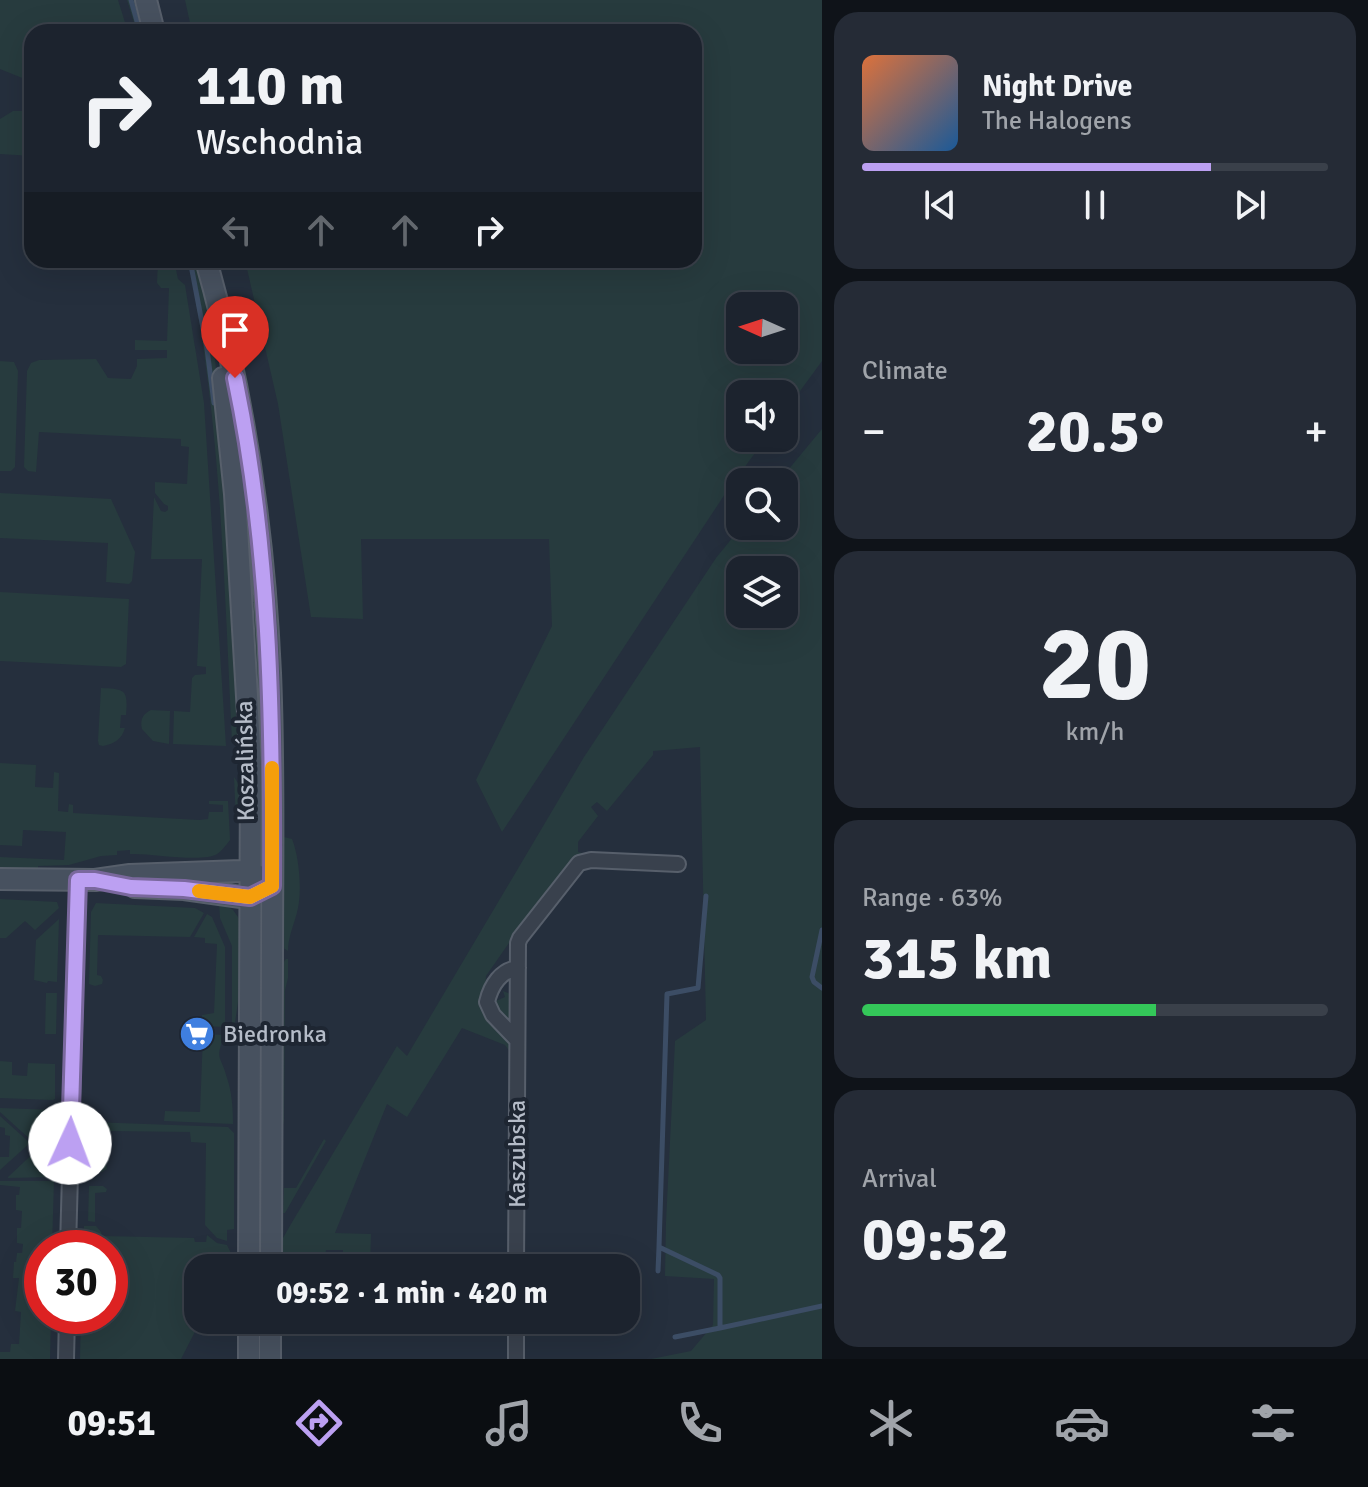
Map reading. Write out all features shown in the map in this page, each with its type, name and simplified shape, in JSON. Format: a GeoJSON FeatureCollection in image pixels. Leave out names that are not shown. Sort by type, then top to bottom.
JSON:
{"type":"FeatureCollection","features":[{"type":"Feature","properties":{"kind":"main road"},"geometry":{"type":"LineString","coordinates":[[146,0],[152,24]]}},
{"type":"Feature","properties":{"kind":"main road","name":"Koszalińska"},"geometry":{"type":"LineString","coordinates":[[206,268],[225,388],[235,494],[251,756],[249,1254]]}},
{"type":"Feature","properties":{"kind":"main road","name":"Koszalińska"},"geometry":{"type":"LineString","coordinates":[[208,268],[220,308],[243,415],[261,546],[271,688],[271,1254]]}},
{"type":"Feature","properties":{"kind":"main road"},"geometry":{"type":"LineString","coordinates":[[0,879],[87,880],[130,875],[251,871],[272,886],[250,897],[87,880]]}},
{"type":"Feature","properties":{"kind":"main road"},"geometry":{"type":"LineString","coordinates":[[249,1334],[249,1359]]}},
{"type":"Feature","properties":{"kind":"main road"},"geometry":{"type":"LineString","coordinates":[[270,1334],[270,1359]]}},
{"type":"Feature","properties":{"kind":"street","name":"Kaszubska"},"geometry":{"type":"LineString","coordinates":[[516,1254],[520,938],[579,863],[591,860],[678,864]]}},
{"type":"Feature","properties":{"kind":"street"},"geometry":{"type":"LineString","coordinates":[[69,1230],[87,880]]}},
{"type":"Feature","properties":{"kind":"street"},"geometry":{"type":"LineString","coordinates":[[517,1040],[493,1015],[487,1002],[496,979],[512,968],[518,968]]}},
{"type":"Feature","properties":{"kind":"street"},"geometry":{"type":"LineString","coordinates":[[66,1359],[67,1334]]}},
{"type":"Feature","properties":{"kind":"street"},"geometry":{"type":"LineString","coordinates":[[516,1334],[516,1359]]}},
{"type":"Feature","properties":{"kind":"green space"},"geometry":{"type":"Polygon","coordinates":[[[0,0],[118,0],[126,24],[24,24],[24,79],[0,69],[0,0]]]}},
{"type":"Feature","properties":{"kind":"green space"},"geometry":{"type":"Polygon","coordinates":[[[127,0],[138,0],[143,24],[134,24],[127,0]]]}},
{"type":"Feature","properties":{"kind":"green space"},"geometry":{"type":"Polygon","coordinates":[[[185,0],[822,0],[822,361],[798,394],[798,380],[726,380],[726,452],[756,452],[744,468],[726,468],[726,493],[502,832],[476,780],[552,626],[549,539],[361,539],[363,619],[311,617],[278,404],[247,268],[702,268],[702,24],[190,24],[185,0]]]}},
{"type":"Feature","properties":{"kind":"green space"},"geometry":{"type":"Polygon","coordinates":[[[13,111],[24,111],[24,156],[0,154],[0,119],[13,111]]]}},
{"type":"Feature","properties":{"kind":"green space"},"geometry":{"type":"Polygon","coordinates":[[[158,268],[176,268],[178,279],[185,285],[204,403],[226,746],[173,744],[174,711],[190,712],[192,678],[206,674],[206,667],[197,666],[202,559],[151,559],[154,497],[161,511],[165,512],[168,506],[155,493],[155,482],[187,484],[189,447],[181,446],[181,439],[39,432],[36,472],[24,467],[27,371],[31,363],[39,360],[96,359],[108,378],[131,379],[137,359],[167,358],[167,350],[135,350],[135,340],[167,341],[169,288],[161,288],[157,283],[158,268]]]}},
{"type":"Feature","properties":{"kind":"green space"},"geometry":{"type":"Polygon","coordinates":[[[189,268],[199,268],[214,348],[222,431],[240,732],[232,742],[214,439],[189,268]]]}},
{"type":"Feature","properties":{"kind":"green space"},"geometry":{"type":"Polygon","coordinates":[[[0,361],[14,362],[18,371],[15,467],[11,471],[0,471],[0,361]]]}},
{"type":"Feature","properties":{"kind":"green space"},"geometry":{"type":"Polygon","coordinates":[[[822,429],[822,1359],[651,1359],[691,1351],[713,1325],[714,1279],[665,1276],[675,1041],[706,1020],[700,747],[653,751],[653,755],[607,811],[597,802],[591,807],[598,816],[578,842],[578,852],[582,853],[511,940],[486,976],[485,990],[512,1049],[512,1070],[510,1052],[505,1045],[462,1028],[407,1117],[387,1104],[335,1233],[371,1234],[370,1254],[343,1254],[343,1250],[326,1250],[325,1254],[283,1254],[283,1238],[397,1046],[407,1056],[584,757],[731,540],[798,540],[798,468],[790,468],[822,429]]]}},
{"type":"Feature","properties":{"kind":"green space"},"geometry":{"type":"Polygon","coordinates":[[[0,493],[111,499],[135,552],[132,581],[129,584],[106,582],[108,543],[0,538],[0,493]]]}},
{"type":"Feature","properties":{"kind":"green space"},"geometry":{"type":"Polygon","coordinates":[[[244,493],[253,546],[263,717],[259,718],[258,717],[244,493]]]}},
{"type":"Feature","properties":{"kind":"green space"},"geometry":{"type":"Polygon","coordinates":[[[0,592],[129,599],[126,664],[121,667],[0,661],[0,592]]]}},
{"type":"Feature","properties":{"kind":"green space"},"geometry":{"type":"Polygon","coordinates":[[[101,688],[120,690],[126,696],[126,715],[121,715],[120,728],[125,728],[124,732],[111,744],[103,746],[98,741],[101,688]]]}},
{"type":"Feature","properties":{"kind":"green space"},"geometry":{"type":"Polygon","coordinates":[[[151,710],[170,711],[169,744],[153,741],[142,729],[142,718],[151,710]]]}},
{"type":"Feature","properties":{"kind":"green space"},"geometry":{"type":"Polygon","coordinates":[[[0,763],[36,765],[35,787],[53,788],[54,772],[59,773],[58,811],[68,812],[69,804],[73,805],[73,813],[199,820],[208,819],[209,812],[223,812],[223,805],[209,804],[209,801],[228,801],[230,840],[219,853],[210,857],[130,854],[130,850],[69,865],[38,866],[38,872],[0,871],[0,857],[64,860],[66,832],[23,830],[22,846],[0,845],[0,763]]]}},
{"type":"Feature","properties":{"kind":"green space"},"geometry":{"type":"Polygon","coordinates":[[[234,777],[242,789],[243,826],[236,821],[234,777]]]}},
{"type":"Feature","properties":{"kind":"green space"},"geometry":{"type":"Polygon","coordinates":[[[280,836],[292,839],[299,873],[299,900],[288,951],[279,945],[280,836]]]}},
{"type":"Feature","properties":{"kind":"green space"},"geometry":{"type":"Polygon","coordinates":[[[0,899],[57,902],[59,908],[35,930],[25,921],[6,938],[0,938],[0,899]]]}},
{"type":"Feature","properties":{"kind":"green space"},"geometry":{"type":"Polygon","coordinates":[[[219,901],[233,910],[241,927],[240,989],[234,1029],[232,946],[220,918],[219,901]]]}},
{"type":"Feature","properties":{"kind":"green space"},"geometry":{"type":"Polygon","coordinates":[[[96,903],[195,908],[204,913],[190,937],[98,935],[97,975],[103,980],[102,984],[95,986],[89,984],[91,912],[96,903]]]}},
{"type":"Feature","properties":{"kind":"green space"},"geometry":{"type":"Polygon","coordinates":[[[207,914],[212,917],[225,947],[225,1027],[202,1026],[202,1015],[214,1013],[217,944],[205,943],[205,938],[194,937],[207,914]]]}},
{"type":"Feature","properties":{"kind":"green space"},"geometry":{"type":"Polygon","coordinates":[[[59,919],[57,982],[34,980],[36,940],[59,919]]]}},
{"type":"Feature","properties":{"kind":"green space"},"geometry":{"type":"Polygon","coordinates":[[[286,959],[284,1121],[278,1142],[279,967],[286,959]]]}},
{"type":"Feature","properties":{"kind":"green space"},"geometry":{"type":"Polygon","coordinates":[[[503,991],[511,994],[513,1022],[509,1025],[496,1012],[494,998],[496,1001],[505,997],[503,991]]]}},
{"type":"Feature","properties":{"kind":"green space"},"geometry":{"type":"Polygon","coordinates":[[[46,993],[57,993],[56,1034],[45,1034],[46,993]]]}},
{"type":"Feature","properties":{"kind":"green space"},"geometry":{"type":"Polygon","coordinates":[[[203,1034],[225,1035],[219,1054],[230,1089],[233,1124],[164,1121],[165,1111],[200,1112],[203,1034]]]}},
{"type":"Feature","properties":{"kind":"green space"},"geometry":{"type":"Polygon","coordinates":[[[0,1061],[12,1062],[12,1075],[27,1076],[28,1063],[55,1064],[55,1099],[0,1098],[0,1061]]]}},
{"type":"Feature","properties":{"kind":"green space"},"geometry":{"type":"Polygon","coordinates":[[[0,1108],[56,1110],[56,1123],[51,1123],[32,1141],[0,1112],[0,1108]]]}},
{"type":"Feature","properties":{"kind":"green space"},"geometry":{"type":"Polygon","coordinates":[[[0,1116],[30,1143],[0,1170],[0,1157],[9,1157],[10,1136],[5,1135],[5,1128],[0,1127],[0,1116]]]}},
{"type":"Feature","properties":{"kind":"green space"},"geometry":{"type":"Polygon","coordinates":[[[91,1122],[228,1127],[234,1133],[234,1229],[227,1230],[227,1241],[217,1238],[205,1225],[206,1143],[191,1142],[190,1132],[108,1131],[106,1135],[96,1135],[96,1163],[106,1164],[107,1169],[89,1172],[91,1122]]]}},
{"type":"Feature","properties":{"kind":"green space"},"geometry":{"type":"Polygon","coordinates":[[[55,1133],[53,1177],[8,1178],[8,1177],[55,1133]]]}},
{"type":"Feature","properties":{"kind":"green space"},"geometry":{"type":"Polygon","coordinates":[[[324,1139],[326,1141],[283,1213],[284,1188],[296,1188],[324,1139]]]}},
{"type":"Feature","properties":{"kind":"green space"},"geometry":{"type":"Polygon","coordinates":[[[0,1181],[54,1181],[53,1230],[24,1230],[24,1334],[51,1334],[50,1359],[0,1359],[0,1352],[10,1352],[11,1344],[19,1344],[21,1312],[15,1311],[19,1278],[13,1278],[14,1262],[17,1253],[22,1253],[23,1244],[17,1243],[22,1211],[16,1210],[16,1195],[19,1195],[20,1187],[0,1185],[0,1181]]]}},
{"type":"Feature","properties":{"kind":"green space"},"geometry":{"type":"Polygon","coordinates":[[[89,1186],[107,1189],[106,1192],[95,1193],[95,1222],[88,1221],[89,1186]]]}},
{"type":"Feature","properties":{"kind":"green space"},"geometry":{"type":"Polygon","coordinates":[[[84,1226],[96,1226],[99,1230],[84,1230],[84,1226]]]}},
{"type":"Feature","properties":{"kind":"green space"},"geometry":{"type":"Polygon","coordinates":[[[207,1235],[217,1243],[227,1245],[232,1254],[184,1254],[184,1334],[194,1334],[181,1359],[80,1359],[81,1334],[128,1334],[128,1237],[194,1238],[195,1242],[206,1242],[207,1235]]]}},
{"type":"Feature","properties":{"kind":"waterway"},"geometry":{"type":"LineString","coordinates":[[131,0],[138,24]]}},
{"type":"Feature","properties":{"kind":"waterway"},"geometry":{"type":"LineString","coordinates":[[192,268],[214,403]]}},
{"type":"Feature","properties":{"kind":"waterway"},"geometry":{"type":"LineString","coordinates":[[706,896],[698,988],[667,994],[659,1247],[718,1275],[720,1328],[822,1306]]}},
{"type":"Feature","properties":{"kind":"waterway"},"geometry":{"type":"LineString","coordinates":[[822,930],[812,977],[822,988]]}},
{"type":"Feature","properties":{"kind":"waterway"},"geometry":{"type":"LineString","coordinates":[[658,1271],[659,1247]]}},
{"type":"Feature","properties":{"kind":"waterway"},"geometry":{"type":"LineString","coordinates":[[675,1337],[720,1328]]}},
{"type":"Feature","properties":{"kind":"slow traffic"},"geometry":{"type":"LineString","coordinates":[[199,891],[250,897],[272,886],[272,768]]}},
{"type":"Feature","properties":{"kind":"place","name":"Biedronka"},"geometry":{"type":"Point","coordinates":[197,1034]}},
{"type":"Feature","properties":{"kind":"route"},"geometry":{"type":"LineString","coordinates":[[70,1143],[78,880],[241,897],[250,897],[272,886],[270,669],[255,493],[235,378]]}}]}
